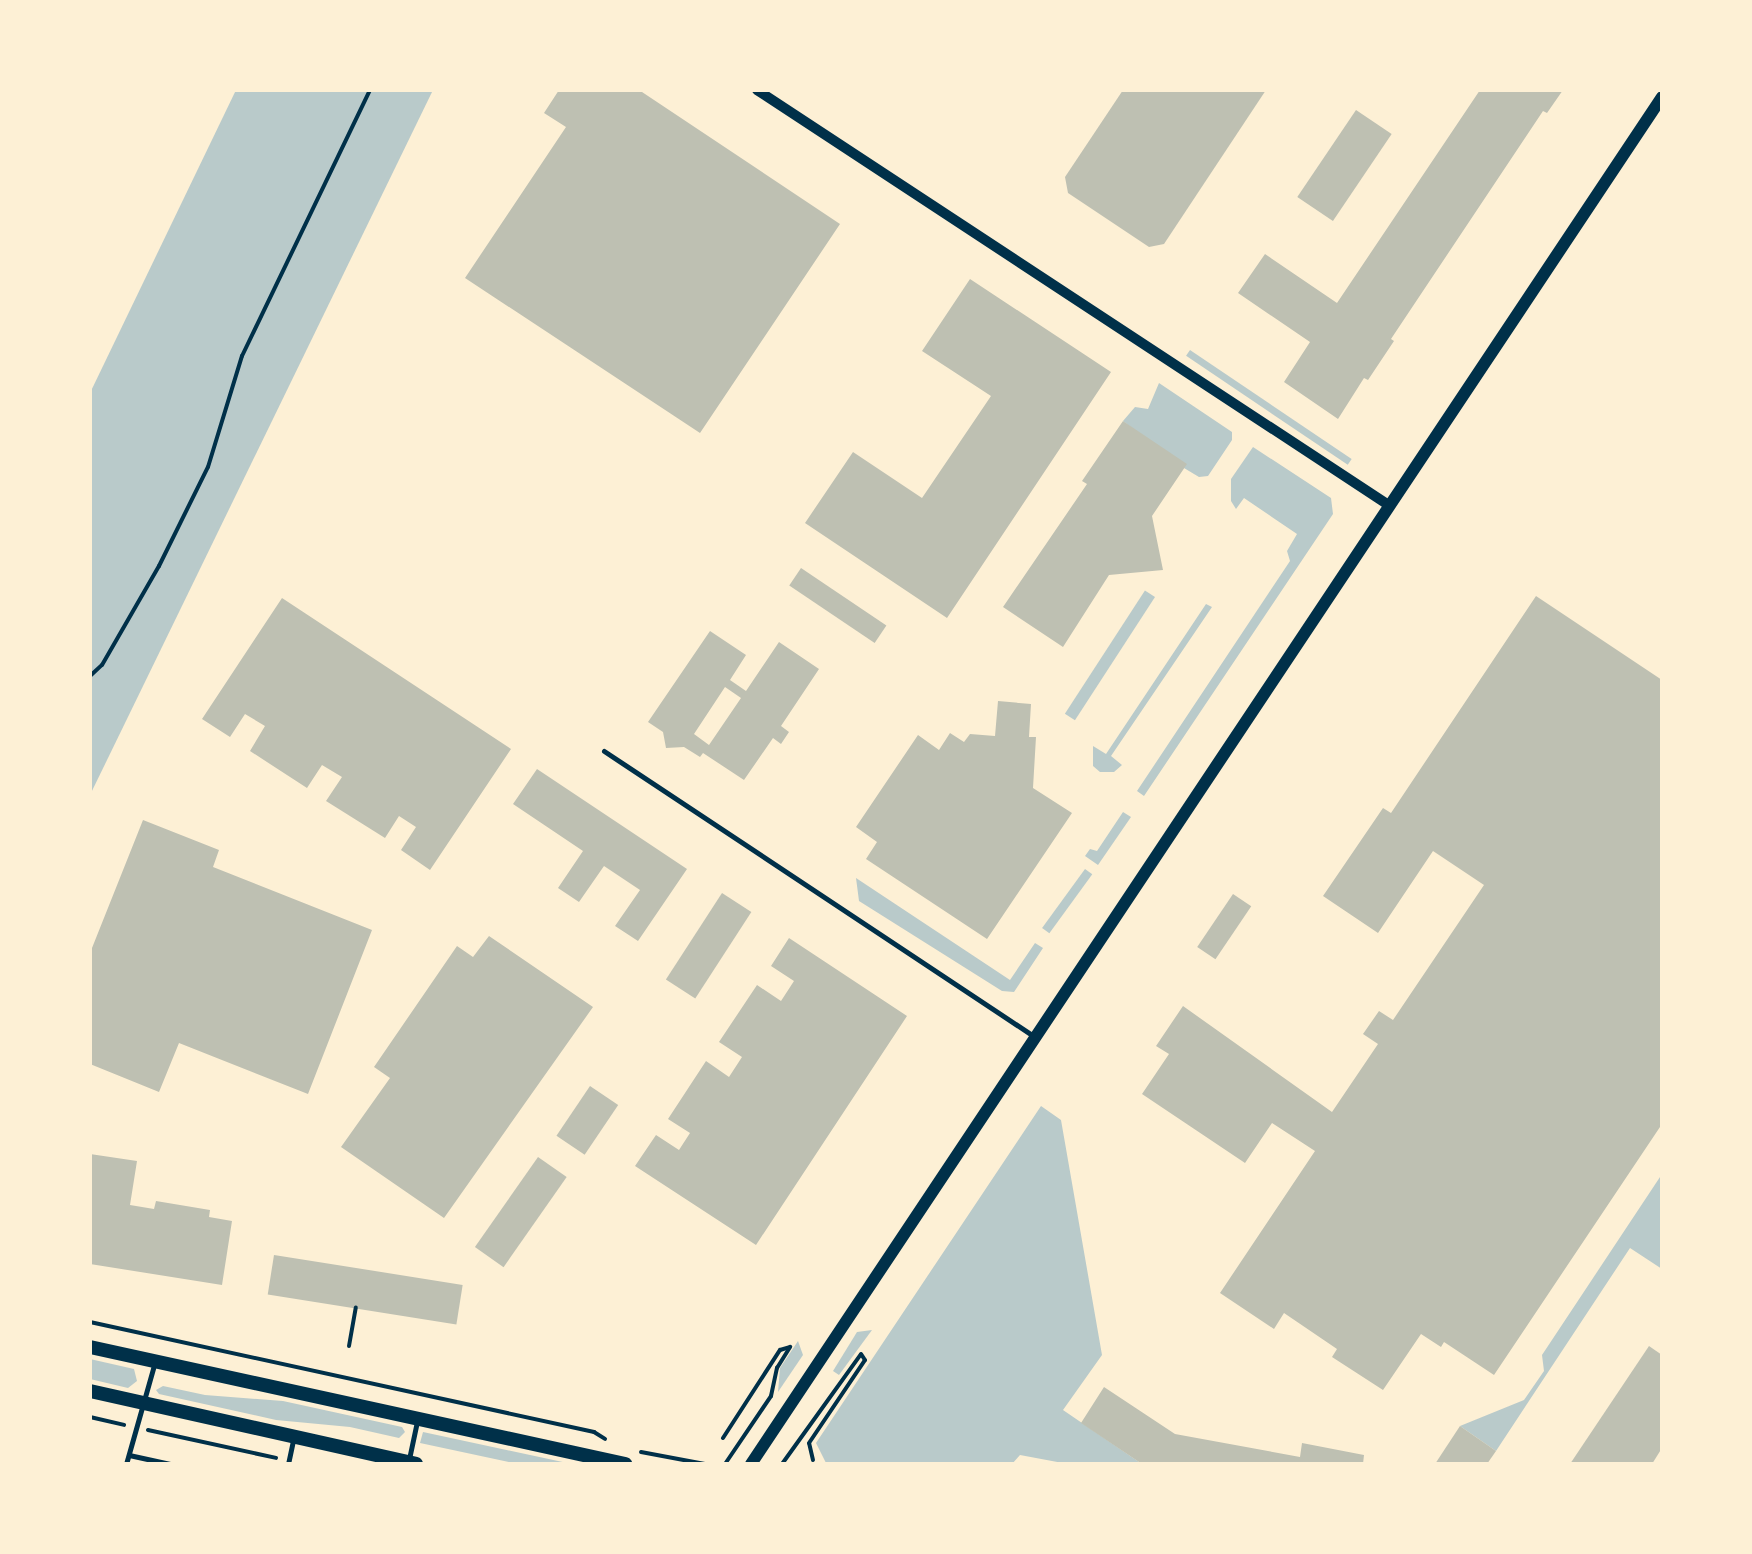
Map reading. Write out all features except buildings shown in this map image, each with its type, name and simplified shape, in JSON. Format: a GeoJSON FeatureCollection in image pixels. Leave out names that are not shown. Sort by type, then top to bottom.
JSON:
{"type":"FeatureCollection","features":[{"type":"Feature","properties":{"kind":"main road"},"geometry":{"type":"LineString","coordinates":[[90,1347],[625,1464]]}},
{"type":"Feature","properties":{"kind":"main road"},"geometry":{"type":"LineString","coordinates":[[90,1391],[412,1463]]}},
{"type":"Feature","properties":{"kind":"street"},"geometry":{"type":"LineString","coordinates":[[758,90],[1390,506]]}},
{"type":"Feature","properties":{"kind":"street"},"geometry":{"type":"LineString","coordinates":[[751,1464],[1662,97]]}},
{"type":"Feature","properties":{"kind":"lane"},"geometry":{"type":"LineString","coordinates":[[604,751],[1036,1037]]}},
{"type":"Feature","properties":{"kind":"lane"},"geometry":{"type":"LineString","coordinates":[[126,1464],[155,1362]]}},
{"type":"Feature","properties":{"kind":"lane"},"geometry":{"type":"LineString","coordinates":[[412,1463],[418,1418]]}},
{"type":"Feature","properties":{"kind":"lane"},"geometry":{"type":"LineString","coordinates":[[288,1462],[294,1437]]}},
{"type":"Feature","properties":{"kind":"lane"},"geometry":{"type":"LineString","coordinates":[[129,1454],[170,1464]]}},
{"type":"Feature","properties":{"kind":"path"},"geometry":{"type":"LineString","coordinates":[[90,676],[102,665],[160,566],[208,467],[242,356],[370,90]]}},
{"type":"Feature","properties":{"kind":"path"},"geometry":{"type":"LineString","coordinates":[[349,1346],[356,1308]]}},
{"type":"Feature","properties":{"kind":"path"},"geometry":{"type":"LineString","coordinates":[[90,1322],[594,1432],[607,1440]]}},
{"type":"Feature","properties":{"kind":"path"},"geometry":{"type":"LineString","coordinates":[[723,1438],[780,1350],[790,1348],[777,1368],[771,1396],[725,1464]]}},
{"type":"Feature","properties":{"kind":"path"},"geometry":{"type":"LineString","coordinates":[[782,1464],[861,1354],[865,1360],[810,1443],[813,1460]]}},
{"type":"Feature","properties":{"kind":"path"},"geometry":{"type":"LineString","coordinates":[[90,1417],[288,1462]]}},
{"type":"Feature","properties":{"kind":"path"},"geometry":{"type":"LineString","coordinates":[[636,1451],[705,1464]]}},
{"type":"Feature","properties":{"kind":"shaded area"},"geometry":{"type":"Polygon","coordinates":[[[236,90],[433,90],[90,795],[90,393],[236,90]]]}},
{"type":"Feature","properties":{"kind":"shaded area"},"geometry":{"type":"Polygon","coordinates":[[[1190,350],[1352,459],[1348,465],[1186,356],[1190,350]]]}},
{"type":"Feature","properties":{"kind":"shaded area"},"geometry":{"type":"Polygon","coordinates":[[[1159,383],[1232,432],[1232,440],[1208,476],[1199,477],[1184,468],[1123,421],[1135,407],[1148,409],[1159,383]]]}},
{"type":"Feature","properties":{"kind":"shaded area"},"geometry":{"type":"Polygon","coordinates":[[[1253,447],[1331,498],[1333,514],[1144,796],[1137,791],[1290,561],[1287,551],[1297,534],[1244,498],[1236,509],[1231,501],[1231,479],[1253,447]]]}},
{"type":"Feature","properties":{"kind":"shaded area"},"geometry":{"type":"Polygon","coordinates":[[[1145,590],[1155,597],[1075,720],[1065,714],[1145,590]]]}},
{"type":"Feature","properties":{"kind":"shaded area"},"geometry":{"type":"Polygon","coordinates":[[[1206,604],[1212,607],[1111,756],[1122,765],[1114,772],[1100,772],[1093,766],[1093,746],[1106,754],[1206,604]]]}},
{"type":"Feature","properties":{"kind":"shaded area"},"geometry":{"type":"Polygon","coordinates":[[[1123,812],[1131,817],[1098,865],[1085,856],[1090,849],[1097,851],[1123,812]]]}},
{"type":"Feature","properties":{"kind":"shaded area"},"geometry":{"type":"Polygon","coordinates":[[[1085,869],[1092,874],[1049,933],[1042,928],[1085,869]]]}},
{"type":"Feature","properties":{"kind":"shaded area"},"geometry":{"type":"Polygon","coordinates":[[[856,878],[1010,980],[1035,943],[1043,948],[1014,992],[1002,991],[859,901],[856,878]]]}},
{"type":"Feature","properties":{"kind":"shaded area"},"geometry":{"type":"Polygon","coordinates":[[[1041,1106],[1061,1120],[1102,1355],[1063,1410],[1142,1464],[1068,1464],[1020,1455],[1012,1464],[826,1463],[816,1443],[1041,1106]]]}},
{"type":"Feature","properties":{"kind":"shaded area"},"geometry":{"type":"Polygon","coordinates":[[[1662,1174],[1662,1269],[1630,1248],[1496,1451],[1460,1426],[1524,1400],[1544,1371],[1542,1355],[1662,1174]]]}},
{"type":"Feature","properties":{"kind":"shaded area"},"geometry":{"type":"Polygon","coordinates":[[[872,1330],[839,1375],[833,1371],[857,1332],[872,1330]]]}},
{"type":"Feature","properties":{"kind":"shaded area"},"geometry":{"type":"Polygon","coordinates":[[[798,1341],[803,1355],[778,1392],[780,1368],[798,1341]]]}},
{"type":"Feature","properties":{"kind":"shaded area"},"geometry":{"type":"Polygon","coordinates":[[[90,1359],[134,1369],[137,1381],[128,1388],[90,1379],[90,1359]]]}},
{"type":"Feature","properties":{"kind":"shaded area"},"geometry":{"type":"Polygon","coordinates":[[[163,1386],[205,1395],[283,1401],[402,1427],[405,1432],[399,1438],[350,1427],[276,1420],[159,1394],[156,1390],[163,1386]]]}},
{"type":"Feature","properties":{"kind":"shaded area"},"geometry":{"type":"Polygon","coordinates":[[[423,1432],[572,1464],[518,1464],[420,1443],[423,1432]]]}}]}
